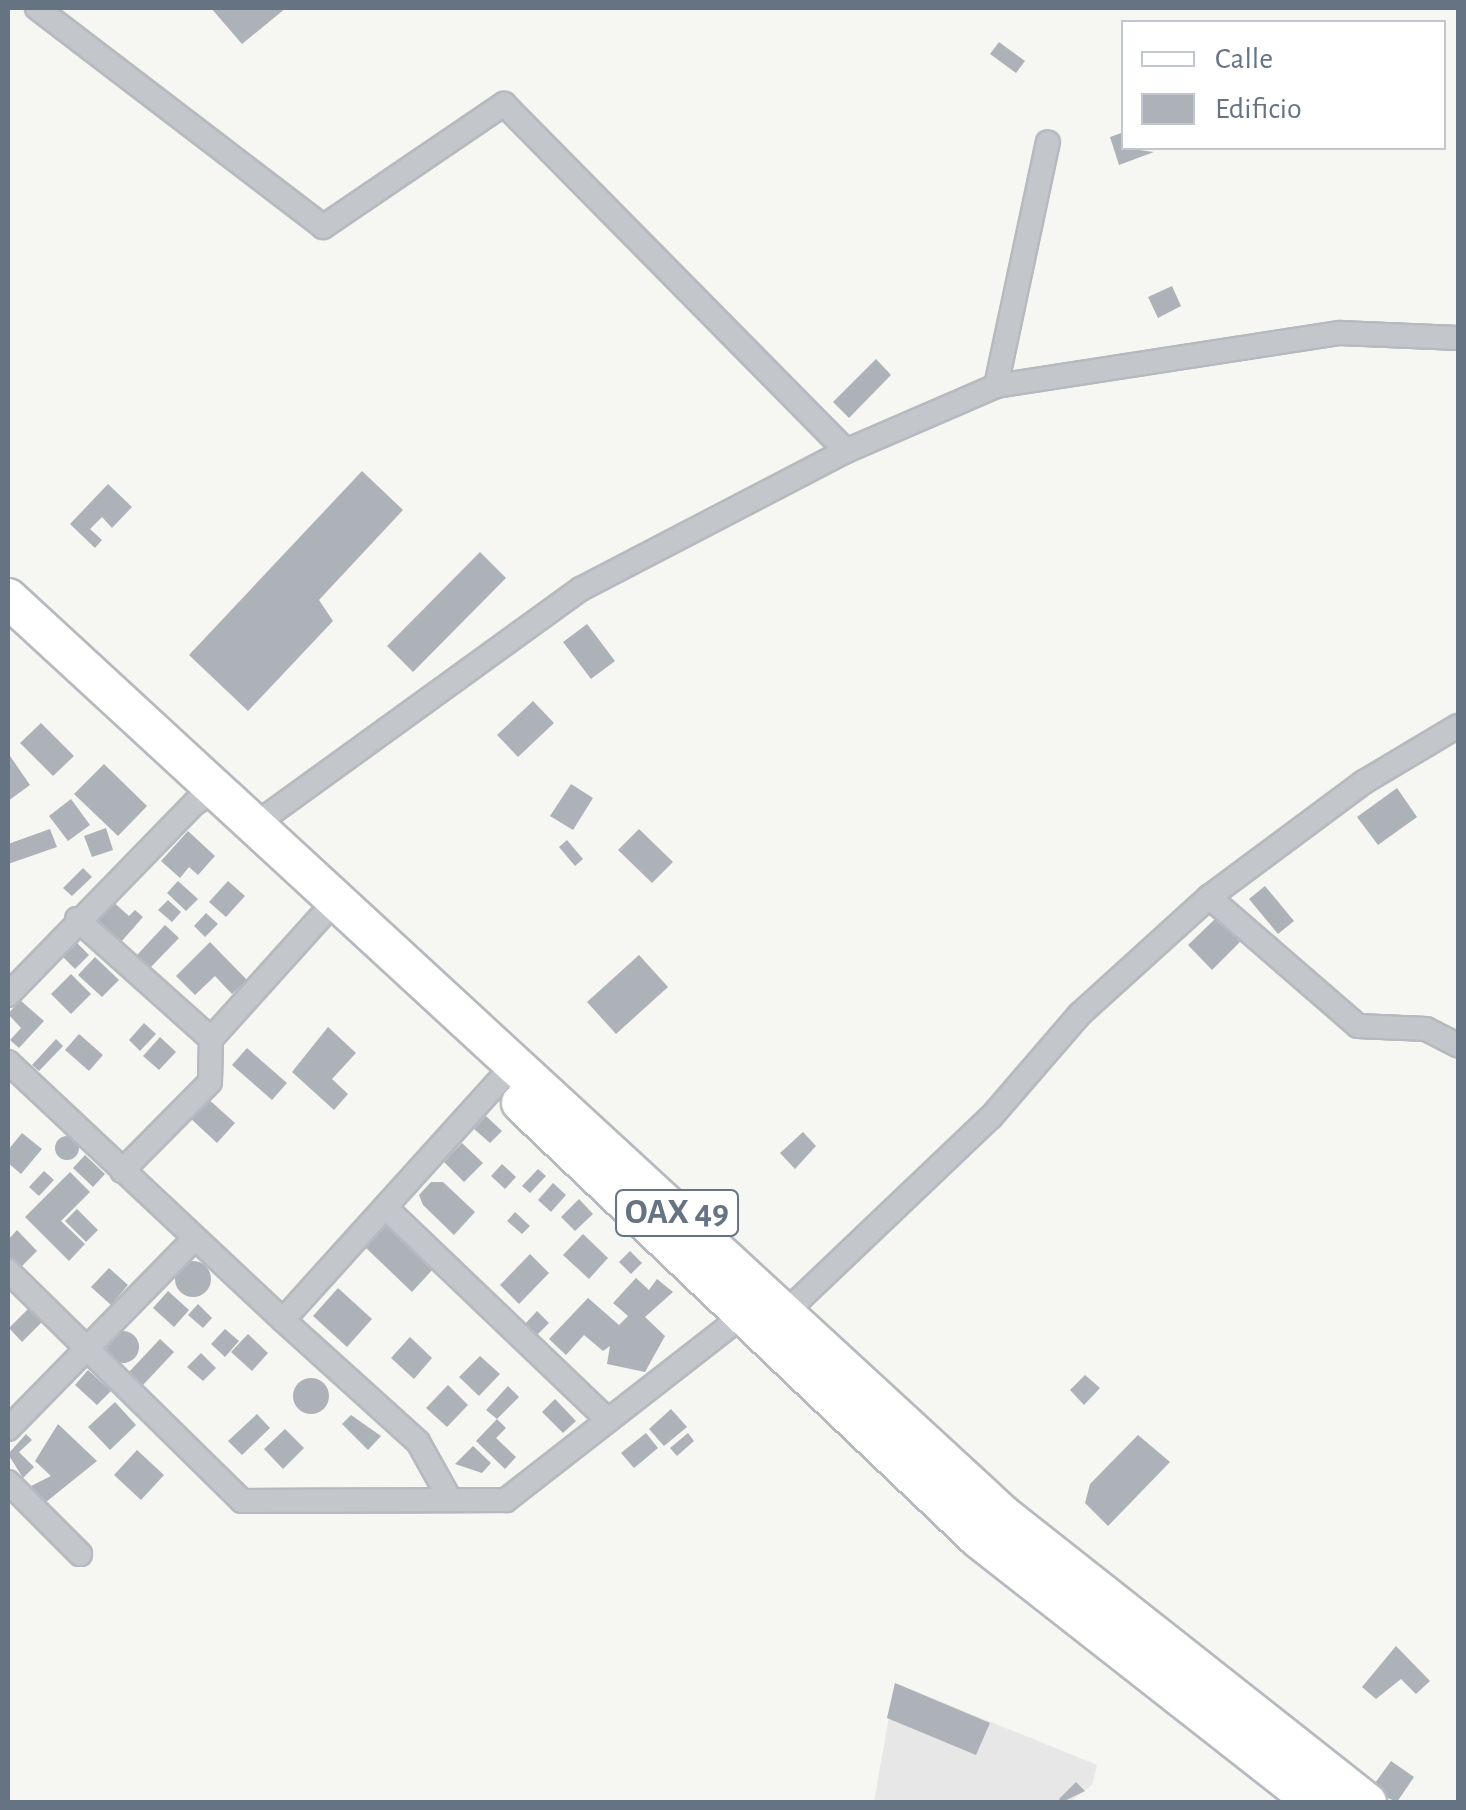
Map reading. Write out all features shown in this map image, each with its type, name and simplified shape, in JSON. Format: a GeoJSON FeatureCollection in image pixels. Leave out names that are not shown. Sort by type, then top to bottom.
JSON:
{"type":"FeatureCollection","features":[{"type":"Feature","properties":{"kind":"main road","name":"OAX 49"},"geometry":{"type":"LineString","coordinates":[[8,598],[320,918],[786,1313],[902,1444]]}},
{"type":"Feature","properties":{"kind":"main road","name":"OAX 49"},"geometry":{"type":"LineString","coordinates":[[8,631],[206,797],[256,824],[506,1072],[741,1317],[902,1444],[991,1527],[1315,1802]]}},
{"type":"Feature","properties":{"kind":"main road","name":"OAX 49"},"geometry":{"type":"LineString","coordinates":[[991,1527],[1367,1802]]}},
{"type":"Feature","properties":{"kind":"street"},"geometry":{"type":"LineString","coordinates":[[37,8],[323,228],[504,104],[846,450]]}},
{"type":"Feature","properties":{"kind":"street"},"geometry":{"type":"LineString","coordinates":[[996,386],[1048,142]]}},
{"type":"Feature","properties":{"kind":"street"},"geometry":{"type":"LineString","coordinates":[[256,824],[581,588],[846,450],[996,386],[1340,333],[1458,338]]}},
{"type":"Feature","properties":{"kind":"street"},"geometry":{"type":"LineString","coordinates":[[786,1313],[990,1118],[1080,1014],[1209,897],[1364,782],[1458,726]]}},
{"type":"Feature","properties":{"kind":"street"},"geometry":{"type":"LineString","coordinates":[[8,995],[77,920],[206,797]]}},
{"type":"Feature","properties":{"kind":"street"},"geometry":{"type":"LineString","coordinates":[[1209,897],[1358,1026],[1426,1029],[1458,1044]]}},
{"type":"Feature","properties":{"kind":"street"},"geometry":{"type":"LineString","coordinates":[[122,1171],[210,1082],[211,1039],[320,918]]}},
{"type":"Feature","properties":{"kind":"street"},"geometry":{"type":"LineString","coordinates":[[77,920],[211,1039]]}},
{"type":"Feature","properties":{"kind":"street"},"geometry":{"type":"LineString","coordinates":[[8,1062],[418,1442],[448,1496]]}},
{"type":"Feature","properties":{"kind":"street"},"geometry":{"type":"LineString","coordinates":[[283,1320],[506,1072]]}},
{"type":"Feature","properties":{"kind":"street"},"geometry":{"type":"LineString","coordinates":[[386,1208],[608,1419]]}},
{"type":"Feature","properties":{"kind":"street"},"geometry":{"type":"LineString","coordinates":[[8,1429],[195,1238]]}},
{"type":"Feature","properties":{"kind":"street"},"geometry":{"type":"LineString","coordinates":[[8,1271],[242,1501],[448,1496],[506,1500],[741,1317]]}},
{"type":"Feature","properties":{"kind":"street"},"geometry":{"type":"LineString","coordinates":[[8,1482],[80,1554]]}},
{"type":"Feature","properties":{"kind":"shaded area"},"geometry":{"type":"Polygon","coordinates":[[[895,1683],[1097,1765],[1092,1785],[1070,1802],[874,1802],[895,1683]]]}},
{"type":"Feature","properties":{"kind":"building"},"geometry":{"type":"Polygon","coordinates":[[[211,8],[286,8],[242,44],[211,8]]]}},
{"type":"Feature","properties":{"kind":"building"},"geometry":{"type":"Polygon","coordinates":[[[999,42],[1025,61],[1016,73],[990,54],[999,42]]]}},
{"type":"Feature","properties":{"kind":"building"},"geometry":{"type":"Polygon","coordinates":[[[1121,133],[1121,150],[1154,152],[1119,165],[1110,137],[1121,133]]]}},
{"type":"Feature","properties":{"kind":"building"},"geometry":{"type":"Polygon","coordinates":[[[1172,286],[1181,306],[1158,318],[1148,297],[1172,286]]]}},
{"type":"Feature","properties":{"kind":"building"},"geometry":{"type":"Polygon","coordinates":[[[876,359],[891,375],[849,418],[833,402],[876,359]]]}},
{"type":"Feature","properties":{"kind":"building"},"geometry":{"type":"Polygon","coordinates":[[[362,471],[403,510],[319,600],[333,621],[248,711],[189,655],[362,471]]]}},
{"type":"Feature","properties":{"kind":"building"},"geometry":{"type":"Polygon","coordinates":[[[108,484],[132,507],[112,528],[102,517],[90,529],[102,540],[95,548],[70,524],[108,484]]]}},
{"type":"Feature","properties":{"kind":"building"},"geometry":{"type":"Polygon","coordinates":[[[480,552],[506,578],[413,672],[387,646],[480,552]]]}},
{"type":"Feature","properties":{"kind":"building"},"geometry":{"type":"Polygon","coordinates":[[[587,624],[615,661],[591,679],[563,642],[587,624]]]}},
{"type":"Feature","properties":{"kind":"building"},"geometry":{"type":"Polygon","coordinates":[[[533,701],[554,723],[518,757],[497,735],[533,701]]]}},
{"type":"Feature","properties":{"kind":"building"},"geometry":{"type":"Polygon","coordinates":[[[41,723],[74,756],[53,776],[20,743],[41,723]]]}},
{"type":"Feature","properties":{"kind":"building"},"geometry":{"type":"Polygon","coordinates":[[[8,753],[30,785],[8,801],[8,753]]]}},
{"type":"Feature","properties":{"kind":"building"},"geometry":{"type":"Polygon","coordinates":[[[104,764],[147,806],[118,836],[74,794],[104,764]]]}},
{"type":"Feature","properties":{"kind":"building"},"geometry":{"type":"Polygon","coordinates":[[[571,784],[593,798],[573,830],[550,816],[571,784]]]}},
{"type":"Feature","properties":{"kind":"building"},"geometry":{"type":"Polygon","coordinates":[[[1397,788],[1417,817],[1378,845],[1357,817],[1397,788]]]}},
{"type":"Feature","properties":{"kind":"building"},"geometry":{"type":"Polygon","coordinates":[[[71,799],[90,825],[68,841],[49,816],[71,799]]]}},
{"type":"Feature","properties":{"kind":"building"},"geometry":{"type":"Polygon","coordinates":[[[106,828],[113,850],[92,857],[84,836],[106,828]]]}},
{"type":"Feature","properties":{"kind":"building"},"geometry":{"type":"Polygon","coordinates":[[[50,829],[57,847],[8,864],[8,844],[50,829]]]}},
{"type":"Feature","properties":{"kind":"building"},"geometry":{"type":"Polygon","coordinates":[[[639,829],[673,862],[652,883],[618,850],[639,829]]]}},
{"type":"Feature","properties":{"kind":"building"},"geometry":{"type":"Polygon","coordinates":[[[188,831],[215,856],[198,875],[189,867],[180,878],[161,861],[188,831]]]}},
{"type":"Feature","properties":{"kind":"building"},"geometry":{"type":"Polygon","coordinates":[[[567,840],[583,859],[575,866],[559,847],[567,840]]]}},
{"type":"Feature","properties":{"kind":"building"},"geometry":{"type":"Polygon","coordinates":[[[83,868],[92,877],[72,896],[63,888],[83,868]]]}},
{"type":"Feature","properties":{"kind":"building"},"geometry":{"type":"Polygon","coordinates":[[[178,881],[198,899],[186,911],[167,893],[178,881]]]}},
{"type":"Feature","properties":{"kind":"building"},"geometry":{"type":"Polygon","coordinates":[[[228,881],[245,896],[226,917],[209,902],[228,881]]]}},
{"type":"Feature","properties":{"kind":"building"},"geometry":{"type":"Polygon","coordinates":[[[1265,886],[1294,921],[1278,934],[1249,899],[1265,886]]]}},
{"type":"Feature","properties":{"kind":"building"},"geometry":{"type":"Polygon","coordinates":[[[111,900],[129,916],[135,910],[143,917],[121,942],[95,918],[111,900]]]}},
{"type":"Feature","properties":{"kind":"building"},"geometry":{"type":"Polygon","coordinates":[[[168,900],[181,912],[172,922],[158,910],[168,900]]]}},
{"type":"Feature","properties":{"kind":"building"},"geometry":{"type":"Polygon","coordinates":[[[206,913],[218,924],[205,937],[194,926],[206,913]]]}},
{"type":"Feature","properties":{"kind":"building"},"geometry":{"type":"Polygon","coordinates":[[[1216,918],[1240,942],[1212,970],[1188,945],[1216,918]]]}},
{"type":"Feature","properties":{"kind":"building"},"geometry":{"type":"Polygon","coordinates":[[[165,925],[179,938],[150,968],[137,955],[165,925]]]}},
{"type":"Feature","properties":{"kind":"building"},"geometry":{"type":"Polygon","coordinates":[[[75,941],[89,955],[75,969],[61,955],[75,941]]]}},
{"type":"Feature","properties":{"kind":"building"},"geometry":{"type":"Polygon","coordinates":[[[210,942],[247,980],[232,994],[215,976],[195,995],[176,976],[210,942]]]}},
{"type":"Feature","properties":{"kind":"building"},"geometry":{"type":"Polygon","coordinates":[[[639,955],[668,987],[616,1034],[587,1002],[639,955]]]}},
{"type":"Feature","properties":{"kind":"building"},"geometry":{"type":"Polygon","coordinates":[[[95,957],[119,980],[102,997],[78,975],[95,957]]]}},
{"type":"Feature","properties":{"kind":"building"},"geometry":{"type":"Polygon","coordinates":[[[71,974],[91,994],[71,1014],[51,994],[71,974]]]}},
{"type":"Feature","properties":{"kind":"building"},"geometry":{"type":"Polygon","coordinates":[[[20,1000],[44,1021],[19,1048],[10,1040],[21,1028],[8,1014],[20,1000]]]}},
{"type":"Feature","properties":{"kind":"building"},"geometry":{"type":"Polygon","coordinates":[[[144,1023],[156,1034],[140,1051],[129,1040],[144,1023]]]}},
{"type":"Feature","properties":{"kind":"building"},"geometry":{"type":"Polygon","coordinates":[[[328,1027],[356,1053],[332,1079],[348,1094],[334,1110],[292,1072],[328,1027]]]}},
{"type":"Feature","properties":{"kind":"building"},"geometry":{"type":"Polygon","coordinates":[[[79,1034],[103,1055],[89,1071],[65,1050],[79,1034]]]}},
{"type":"Feature","properties":{"kind":"building"},"geometry":{"type":"Polygon","coordinates":[[[160,1037],[176,1052],[159,1070],[143,1056],[160,1037]]]}},
{"type":"Feature","properties":{"kind":"building"},"geometry":{"type":"Polygon","coordinates":[[[56,1039],[63,1046],[39,1071],[32,1065],[56,1039]]]}},
{"type":"Feature","properties":{"kind":"building"},"geometry":{"type":"Polygon","coordinates":[[[247,1048],[287,1083],[272,1100],[232,1065],[247,1048]]]}},
{"type":"Feature","properties":{"kind":"building"},"geometry":{"type":"Polygon","coordinates":[[[206,1097],[235,1123],[217,1143],[189,1117],[206,1097]]]}},
{"type":"Feature","properties":{"kind":"building"},"geometry":{"type":"Polygon","coordinates":[[[486,1116],[502,1131],[490,1143],[474,1129],[486,1116]]]}},
{"type":"Feature","properties":{"kind":"building"},"geometry":{"type":"Polygon","coordinates":[[[803,1132],[816,1146],[795,1169],[780,1153],[803,1132]]]}},
{"type":"Feature","properties":{"kind":"building"},"geometry":{"type":"Polygon","coordinates":[[[22,1133],[42,1149],[21,1174],[8,1163],[8,1150],[22,1133]]]}},
{"type":"Feature","properties":{"kind":"building"},"geometry":{"type":"Polygon","coordinates":[[[67,1136],[79,1148],[67,1160],[55,1148],[67,1136]]]}},
{"type":"Feature","properties":{"kind":"building"},"geometry":{"type":"Polygon","coordinates":[[[462,1143],[483,1163],[464,1182],[444,1162],[462,1143]]]}},
{"type":"Feature","properties":{"kind":"building"},"geometry":{"type":"Polygon","coordinates":[[[85,1155],[105,1174],[93,1187],[73,1168],[85,1155]]]}},
{"type":"Feature","properties":{"kind":"building"},"geometry":{"type":"Polygon","coordinates":[[[502,1164],[516,1177],[505,1189],[491,1176],[502,1164]]]}},
{"type":"Feature","properties":{"kind":"building"},"geometry":{"type":"Polygon","coordinates":[[[538,1169],[546,1176],[530,1193],[522,1186],[538,1169]]]}},
{"type":"Feature","properties":{"kind":"building"},"geometry":{"type":"Polygon","coordinates":[[[44,1171],[54,1180],[39,1196],[29,1187],[44,1171]]]}},
{"type":"Feature","properties":{"kind":"building"},"geometry":{"type":"Polygon","coordinates":[[[70,1172],[90,1192],[61,1221],[85,1244],[69,1261],[25,1217],[70,1172]]]}},
{"type":"Feature","properties":{"kind":"building"},"geometry":{"type":"Polygon","coordinates":[[[431,1182],[443,1182],[475,1212],[454,1235],[423,1205],[419,1195],[431,1182]]]}},
{"type":"Feature","properties":{"kind":"building"},"geometry":{"type":"Polygon","coordinates":[[[553,1183],[566,1195],[551,1212],[538,1200],[553,1183]]]}},
{"type":"Feature","properties":{"kind":"building"},"geometry":{"type":"Polygon","coordinates":[[[579,1199],[593,1214],[575,1231],[561,1217],[579,1199]]]}},
{"type":"Feature","properties":{"kind":"building"},"geometry":{"type":"Polygon","coordinates":[[[77,1209],[98,1230],[86,1242],[65,1221],[77,1209]]]}},
{"type":"Feature","properties":{"kind":"building"},"geometry":{"type":"Polygon","coordinates":[[[515,1212],[530,1226],[522,1234],[507,1221],[515,1212]]]}},
{"type":"Feature","properties":{"kind":"building"},"geometry":{"type":"Polygon","coordinates":[[[386,1225],[435,1267],[412,1292],[365,1247],[386,1225]]]}},
{"type":"Feature","properties":{"kind":"building"},"geometry":{"type":"Polygon","coordinates":[[[17,1230],[37,1251],[18,1270],[8,1259],[8,1240],[17,1230]]]}},
{"type":"Feature","properties":{"kind":"building"},"geometry":{"type":"Polygon","coordinates":[[[583,1234],[608,1258],[589,1279],[563,1255],[583,1234]]]}},
{"type":"Feature","properties":{"kind":"building"},"geometry":{"type":"Polygon","coordinates":[[[630,1251],[642,1263],[631,1274],[619,1262],[630,1251]]]}},
{"type":"Feature","properties":{"kind":"building"},"geometry":{"type":"Polygon","coordinates":[[[530,1254],[549,1273],[519,1304],[500,1285],[530,1254]]]}},
{"type":"Feature","properties":{"kind":"building"},"geometry":{"type":"Polygon","coordinates":[[[193,1261],[206,1266],[211,1279],[206,1292],[193,1297],[180,1292],[175,1279],[180,1266],[193,1261]]]}},
{"type":"Feature","properties":{"kind":"building"},"geometry":{"type":"Polygon","coordinates":[[[109,1268],[128,1285],[111,1305],[91,1287],[109,1268]]]}},
{"type":"Feature","properties":{"kind":"building"},"geometry":{"type":"Polygon","coordinates":[[[636,1278],[649,1290],[657,1279],[673,1292],[645,1317],[665,1336],[645,1372],[607,1364],[610,1346],[603,1351],[584,1335],[566,1355],[549,1339],[588,1298],[619,1325],[628,1316],[613,1303],[636,1278]]]}},
{"type":"Feature","properties":{"kind":"building"},"geometry":{"type":"Polygon","coordinates":[[[338,1288],[372,1319],[347,1347],[313,1316],[338,1288]]]}},
{"type":"Feature","properties":{"kind":"building"},"geometry":{"type":"Polygon","coordinates":[[[168,1291],[189,1310],[174,1327],[153,1308],[168,1291]]]}},
{"type":"Feature","properties":{"kind":"building"},"geometry":{"type":"Polygon","coordinates":[[[198,1304],[212,1318],[203,1328],[188,1315],[198,1304]]]}},
{"type":"Feature","properties":{"kind":"building"},"geometry":{"type":"Polygon","coordinates":[[[29,1308],[42,1322],[22,1342],[9,1328],[29,1308]]]}},
{"type":"Feature","properties":{"kind":"building"},"geometry":{"type":"Polygon","coordinates":[[[537,1311],[549,1323],[537,1335],[525,1324],[537,1311]]]}},
{"type":"Feature","properties":{"kind":"building"},"geometry":{"type":"Polygon","coordinates":[[[225,1329],[239,1341],[225,1357],[211,1344],[225,1329]]]}},
{"type":"Feature","properties":{"kind":"building"},"geometry":{"type":"Polygon","coordinates":[[[123,1331],[134,1336],[139,1347],[134,1358],[123,1363],[112,1358],[107,1347],[112,1336],[123,1331]]]}},
{"type":"Feature","properties":{"kind":"building"},"geometry":{"type":"Polygon","coordinates":[[[248,1334],[268,1353],[252,1371],[231,1352],[248,1334]]]}},
{"type":"Feature","properties":{"kind":"building"},"geometry":{"type":"Polygon","coordinates":[[[410,1337],[432,1358],[414,1379],[391,1358],[410,1337]]]}},
{"type":"Feature","properties":{"kind":"building"},"geometry":{"type":"Polygon","coordinates":[[[160,1339],[174,1352],[143,1385],[129,1372],[160,1339]]]}},
{"type":"Feature","properties":{"kind":"building"},"geometry":{"type":"Polygon","coordinates":[[[201,1353],[216,1368],[203,1381],[187,1367],[201,1353]]]}},
{"type":"Feature","properties":{"kind":"building"},"geometry":{"type":"Polygon","coordinates":[[[480,1356],[500,1374],[479,1396],[459,1377],[480,1356]]]}},
{"type":"Feature","properties":{"kind":"building"},"geometry":{"type":"Polygon","coordinates":[[[88,1370],[111,1391],[97,1405],[75,1385],[88,1370]]]}},
{"type":"Feature","properties":{"kind":"building"},"geometry":{"type":"Polygon","coordinates":[[[1085,1375],[1100,1388],[1084,1405],[1070,1390],[1085,1375]]]}},
{"type":"Feature","properties":{"kind":"building"},"geometry":{"type":"Polygon","coordinates":[[[311,1378],[324,1383],[329,1396],[324,1409],[311,1414],[298,1409],[293,1396],[298,1383],[311,1378]]]}},
{"type":"Feature","properties":{"kind":"building"},"geometry":{"type":"Polygon","coordinates":[[[448,1385],[468,1405],[447,1427],[426,1408],[448,1385]]]}},
{"type":"Feature","properties":{"kind":"building"},"geometry":{"type":"Polygon","coordinates":[[[508,1386],[519,1397],[497,1419],[486,1410],[508,1386]]]}},
{"type":"Feature","properties":{"kind":"building"},"geometry":{"type":"Polygon","coordinates":[[[555,1399],[576,1421],[563,1433],[542,1412],[555,1399]]]}},
{"type":"Feature","properties":{"kind":"building"},"geometry":{"type":"Polygon","coordinates":[[[115,1402],[136,1425],[110,1450],[88,1427],[115,1402]]]}},
{"type":"Feature","properties":{"kind":"building"},"geometry":{"type":"Polygon","coordinates":[[[671,1409],[687,1427],[664,1446],[649,1429],[671,1409]]]}},
{"type":"Feature","properties":{"kind":"building"},"geometry":{"type":"Polygon","coordinates":[[[257,1414],[270,1428],[242,1455],[228,1441],[257,1414]]]}},
{"type":"Feature","properties":{"kind":"building"},"geometry":{"type":"Polygon","coordinates":[[[351,1415],[381,1436],[368,1450],[342,1424],[351,1415]]]}},
{"type":"Feature","properties":{"kind":"building"},"geometry":{"type":"Polygon","coordinates":[[[497,1419],[506,1428],[496,1438],[516,1457],[505,1469],[476,1441],[497,1419]]]}},
{"type":"Feature","properties":{"kind":"building"},"geometry":{"type":"Polygon","coordinates":[[[58,1424],[97,1461],[46,1502],[31,1486],[51,1476],[35,1461],[58,1424]]]}},
{"type":"Feature","properties":{"kind":"building"},"geometry":{"type":"Polygon","coordinates":[[[285,1429],[304,1448],[283,1469],[264,1449],[285,1429]]]}},
{"type":"Feature","properties":{"kind":"building"},"geometry":{"type":"Polygon","coordinates":[[[646,1433],[658,1448],[634,1468],[621,1453],[646,1433]]]}},
{"type":"Feature","properties":{"kind":"building"},"geometry":{"type":"Polygon","coordinates":[[[688,1433],[694,1441],[677,1456],[670,1448],[688,1433]]]}},
{"type":"Feature","properties":{"kind":"building"},"geometry":{"type":"Polygon","coordinates":[[[26,1434],[32,1440],[19,1452],[34,1467],[23,1478],[8,1454],[26,1434]]]}},
{"type":"Feature","properties":{"kind":"building"},"geometry":{"type":"Polygon","coordinates":[[[1138,1435],[1170,1462],[1108,1526],[1085,1503],[1090,1484],[1138,1435]]]}},
{"type":"Feature","properties":{"kind":"building"},"geometry":{"type":"Polygon","coordinates":[[[473,1446],[491,1463],[482,1473],[455,1464],[473,1446]]]}},
{"type":"Feature","properties":{"kind":"building"},"geometry":{"type":"Polygon","coordinates":[[[137,1450],[164,1475],[141,1500],[114,1475],[137,1450]]]}},
{"type":"Feature","properties":{"kind":"building"},"geometry":{"type":"Polygon","coordinates":[[[1396,1646],[1430,1681],[1416,1694],[1401,1679],[1376,1699],[1362,1687],[1396,1646]]]}},
{"type":"Feature","properties":{"kind":"building"},"geometry":{"type":"Polygon","coordinates":[[[895,1683],[990,1723],[976,1755],[887,1718],[895,1683]]]}},
{"type":"Feature","properties":{"kind":"building"},"geometry":{"type":"Polygon","coordinates":[[[1391,1761],[1414,1777],[1397,1802],[1370,1790],[1391,1761]]]}},
{"type":"Feature","properties":{"kind":"building"},"geometry":{"type":"Polygon","coordinates":[[[1076,1782],[1085,1791],[1062,1802],[1059,1799],[1076,1782]]]}}]}
